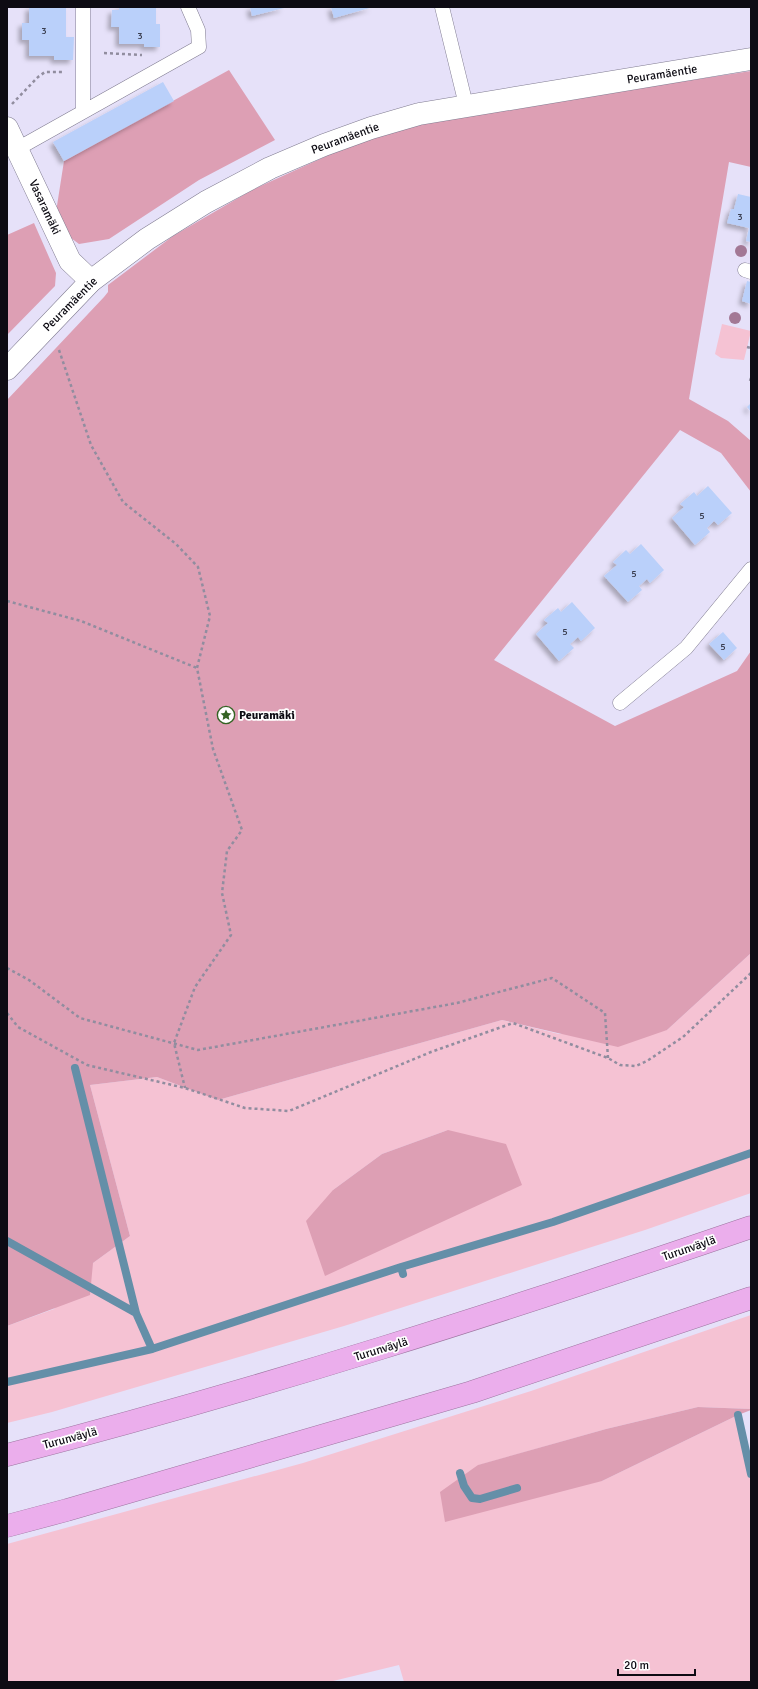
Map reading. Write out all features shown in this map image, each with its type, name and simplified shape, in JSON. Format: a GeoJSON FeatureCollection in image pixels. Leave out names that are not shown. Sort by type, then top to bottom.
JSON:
{"type":"FeatureCollection","features":[{"type":"Feature","properties":{"kind":"highway","name":"Turunväylä"},"geometry":{"type":"LineString","coordinates":[[7,1455],[275,1381],[438,1331],[751,1227]]}},
{"type":"Feature","properties":{"kind":"highway"},"geometry":{"type":"LineString","coordinates":[[7,1526],[67,1510],[472,1392],[751,1298]]}},
{"type":"Feature","properties":{"kind":"street","name":"Peuramäentie"},"geometry":{"type":"LineString","coordinates":[[7,369],[91,281],[147,239],[206,202],[270,168],[324,145],[371,128],[419,114],[751,59]]}},
{"type":"Feature","properties":{"kind":"street","name":"Vasaramäki"},"geometry":{"type":"LineString","coordinates":[[7,128],[70,261],[91,281]]}},
{"type":"Feature","properties":{"kind":"lane"},"geometry":{"type":"LineString","coordinates":[[83,7],[83,111]]}},
{"type":"Feature","properties":{"kind":"lane"},"geometry":{"type":"LineString","coordinates":[[17,149],[199,47],[198,30],[188,7]]}},
{"type":"Feature","properties":{"kind":"lane"},"geometry":{"type":"LineString","coordinates":[[442,7],[466,105]]}},
{"type":"Feature","properties":{"kind":"lane"},"geometry":{"type":"LineString","coordinates":[[620,703],[686,648],[751,569]]}},
{"type":"Feature","properties":{"kind":"path"},"geometry":{"type":"LineString","coordinates":[[83,53],[141,54],[153,73]]}},
{"type":"Feature","properties":{"kind":"path"},"geometry":{"type":"LineString","coordinates":[[7,108],[45,72],[83,71]]}},
{"type":"Feature","properties":{"kind":"path"},"geometry":{"type":"LineString","coordinates":[[747,347],[751,348]]}},
{"type":"Feature","properties":{"kind":"path"},"geometry":{"type":"LineString","coordinates":[[58,348],[91,445],[124,502],[176,544],[198,567],[210,616],[197,668],[213,749],[242,830],[227,851],[222,893],[231,934],[195,986],[174,1043],[185,1088]]}},
{"type":"Feature","properties":{"kind":"path"},"geometry":{"type":"LineString","coordinates":[[7,601],[81,621],[197,668]]}},
{"type":"Feature","properties":{"kind":"path"},"geometry":{"type":"LineString","coordinates":[[7,968],[29,980],[80,1018],[198,1050],[457,1003],[552,978],[605,1013],[608,1058]]}},
{"type":"Feature","properties":{"kind":"path"},"geometry":{"type":"LineString","coordinates":[[7,1013],[18,1027],[87,1065],[185,1088],[245,1108],[289,1111],[430,1052],[513,1023],[608,1058],[620,1064],[636,1066],[683,1037],[751,973]]}},
{"type":"Feature","properties":{"kind":"shaded area"},"geometry":{"type":"Polygon","coordinates":[[[229,70],[275,140],[199,180],[109,239],[79,244],[71,238],[56,212],[64,161],[229,70]]]}},
{"type":"Feature","properties":{"kind":"shaded area"},"geometry":{"type":"Polygon","coordinates":[[[751,71],[751,167],[729,162],[689,399],[728,421],[751,441],[751,492],[721,453],[680,430],[494,660],[615,726],[737,671],[751,651],[751,953],[667,1030],[618,1047],[502,1020],[218,1100],[157,1077],[90,1085],[130,1236],[93,1263],[90,1295],[7,1326],[7,400],[104,297],[108,292],[108,285],[173,236],[252,190],[342,149],[404,128],[469,114],[751,71]]]}},
{"type":"Feature","properties":{"kind":"shaded area"},"geometry":{"type":"Polygon","coordinates":[[[34,223],[56,273],[55,286],[7,335],[7,235],[34,223]]]}},
{"type":"Feature","properties":{"kind":"shaded area"},"geometry":{"type":"Polygon","coordinates":[[[722,324],[751,331],[744,360],[721,358],[715,354],[722,324]]]}},
{"type":"Feature","properties":{"kind":"shaded area"},"geometry":{"type":"Polygon","coordinates":[[[751,953],[751,1193],[645,1230],[344,1326],[52,1412],[7,1423],[7,1326],[54,1309],[93,1263],[130,1236],[90,1085],[157,1077],[218,1100],[502,1020],[559,1034],[667,1030],[751,953]],[[448,1130],[382,1154],[333,1190],[448,1130]]]}},
{"type":"Feature","properties":{"kind":"shaded area"},"geometry":{"type":"Polygon","coordinates":[[[448,1130],[506,1144],[522,1185],[325,1276],[306,1221],[333,1190],[382,1154],[448,1130]]]}},
{"type":"Feature","properties":{"kind":"shaded area"},"geometry":{"type":"Polygon","coordinates":[[[751,1315],[751,1409],[698,1407],[606,1429],[479,1465],[602,1481],[738,1415],[751,1466],[751,1682],[404,1682],[399,1665],[329,1682],[7,1682],[7,1544],[303,1463],[531,1391],[751,1315]]]}},
{"type":"Feature","properties":{"kind":"shaded area"},"geometry":{"type":"Polygon","coordinates":[[[698,1407],[751,1410],[602,1481],[445,1522],[440,1492],[478,1465],[606,1429],[698,1407]]]}},
{"type":"Feature","properties":{"kind":"building"},"geometry":{"type":"Polygon","coordinates":[[[29,7],[66,7],[66,37],[74,37],[73,60],[54,60],[54,56],[29,56],[29,40],[22,40],[22,23],[29,23],[29,7]]]}},
{"type":"Feature","properties":{"kind":"building"},"geometry":{"type":"Polygon","coordinates":[[[119,7],[156,7],[156,24],[160,24],[160,47],[144,47],[144,44],[119,44],[119,27],[111,27],[112,10],[119,10],[119,7]]]}},
{"type":"Feature","properties":{"kind":"building"},"geometry":{"type":"Polygon","coordinates":[[[250,7],[284,7],[284,8],[252,16],[250,7]]]}},
{"type":"Feature","properties":{"kind":"building"},"geometry":{"type":"Polygon","coordinates":[[[331,7],[373,7],[334,18],[331,7]]]}},
{"type":"Feature","properties":{"kind":"building"},"geometry":{"type":"Polygon","coordinates":[[[163,82],[174,101],[64,161],[53,142],[163,82]]]}},
{"type":"Feature","properties":{"kind":"building"},"geometry":{"type":"Polygon","coordinates":[[[738,194],[751,197],[751,242],[746,241],[749,228],[727,223],[731,209],[734,209],[738,194]]]}},
{"type":"Feature","properties":{"kind":"building"},"geometry":{"type":"Polygon","coordinates":[[[747,281],[751,282],[751,304],[742,301],[747,281]]]}},
{"type":"Feature","properties":{"kind":"building"},"geometry":{"type":"Polygon","coordinates":[[[751,403],[751,412],[747,407],[751,403]]]}},
{"type":"Feature","properties":{"kind":"building"},"geometry":{"type":"Polygon","coordinates":[[[708,486],[732,513],[718,525],[714,521],[707,528],[710,532],[695,545],[672,518],[684,507],[680,504],[694,492],[697,496],[708,486]]]}},
{"type":"Feature","properties":{"kind":"building"},"geometry":{"type":"Polygon","coordinates":[[[641,544],[664,570],[650,583],[647,579],[639,586],[642,590],[628,602],[604,576],[617,565],[613,562],[626,550],[630,554],[641,544]]]}},
{"type":"Feature","properties":{"kind":"building"},"geometry":{"type":"Polygon","coordinates":[[[572,602],[595,628],[581,641],[578,637],[570,644],[574,648],[559,661],[536,634],[548,623],[544,620],[558,608],[561,612],[572,602]]]}},
{"type":"Feature","properties":{"kind":"building"},"geometry":{"type":"Polygon","coordinates":[[[723,632],[737,648],[724,660],[709,644],[723,632]]]}},
{"type":"Feature","properties":{"kind":"waterway"},"geometry":{"type":"LineString","coordinates":[[75,1068],[136,1313],[152,1349],[401,1267],[403,1274]]}},
{"type":"Feature","properties":{"kind":"waterway"},"geometry":{"type":"LineString","coordinates":[[401,1267],[553,1222],[751,1153]]}},
{"type":"Feature","properties":{"kind":"waterway"},"geometry":{"type":"LineString","coordinates":[[7,1241],[136,1313]]}},
{"type":"Feature","properties":{"kind":"waterway"},"geometry":{"type":"LineString","coordinates":[[7,1382],[152,1349]]}},
{"type":"Feature","properties":{"kind":"waterway"},"geometry":{"type":"LineString","coordinates":[[738,1415],[751,1474]]}},
{"type":"Feature","properties":{"kind":"waterway"},"geometry":{"type":"LineString","coordinates":[[460,1473],[464,1486],[472,1498],[480,1499],[517,1488]]}},
{"type":"Feature","properties":{"kind":"place","name":"Peuramäki"},"geometry":{"type":"Point","coordinates":[226,715]}}]}
